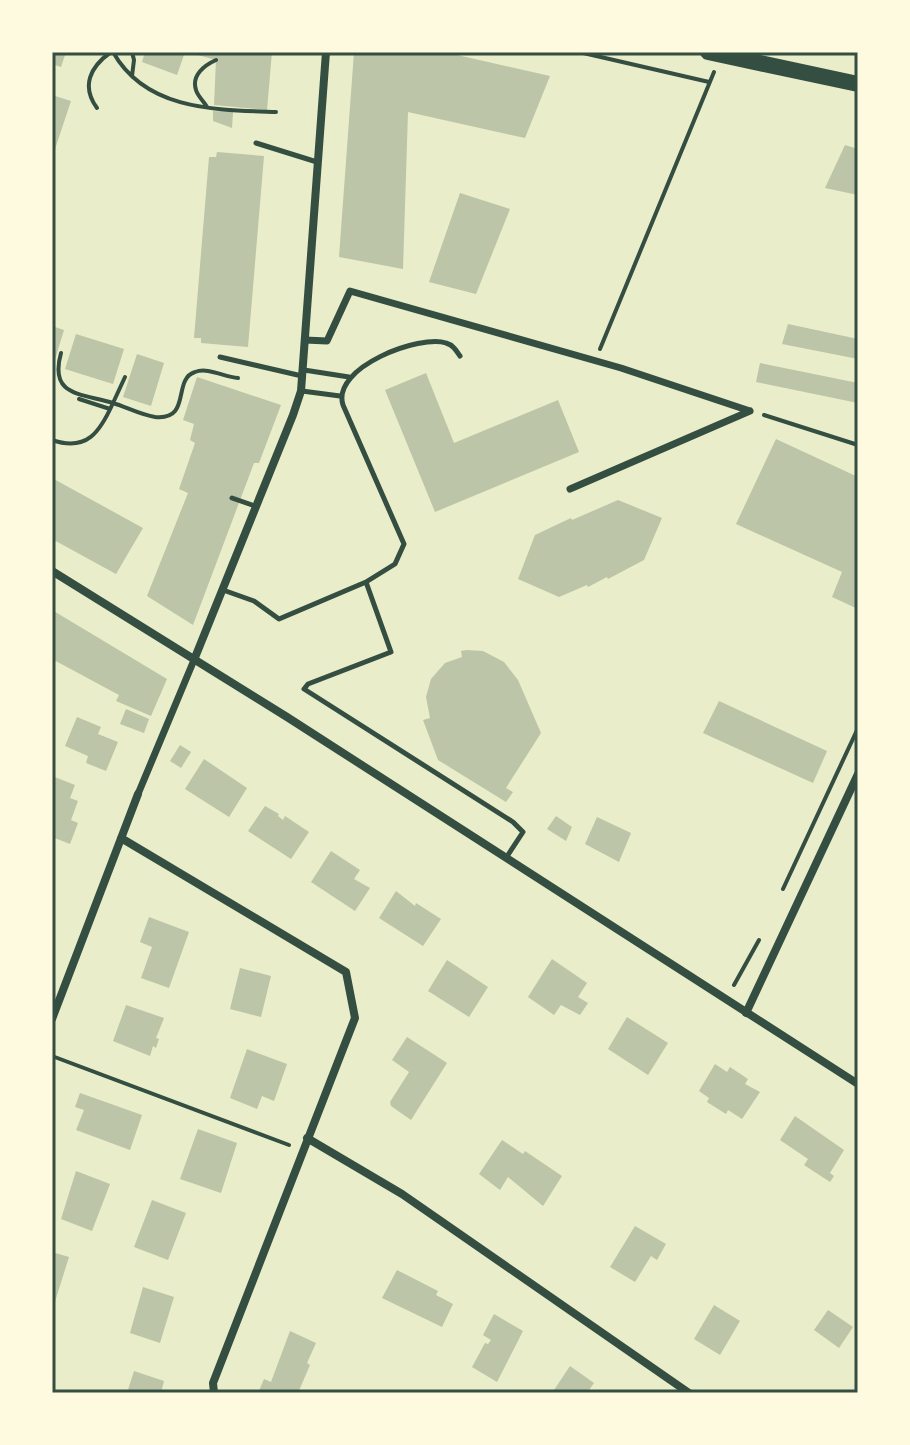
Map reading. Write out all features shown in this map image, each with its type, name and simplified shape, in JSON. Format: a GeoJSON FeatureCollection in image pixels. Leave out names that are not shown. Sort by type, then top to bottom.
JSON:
{"type":"FeatureCollection","features":[{"type":"Feature","properties":{"kind":"main road"},"geometry":{"type":"LineString","coordinates":[[714,54],[858,84]]}},
{"type":"Feature","properties":{"kind":"street"},"geometry":{"type":"LineString","coordinates":[[52,1019],[138,794],[301,391],[326,52]]}},
{"type":"Feature","properties":{"kind":"street"},"geometry":{"type":"LineString","coordinates":[[305,340],[327,341],[350,291],[596,360],[750,411]]}},
{"type":"Feature","properties":{"kind":"street"},"geometry":{"type":"LineString","coordinates":[[570,489],[750,411]]}},
{"type":"Feature","properties":{"kind":"street"},"geometry":{"type":"LineString","coordinates":[[52,571],[858,1084]]}},
{"type":"Feature","properties":{"kind":"street"},"geometry":{"type":"LineString","coordinates":[[746,1013],[858,774]]}},
{"type":"Feature","properties":{"kind":"street"},"geometry":{"type":"LineString","coordinates":[[121,838],[346,972],[355,1018],[213,1383],[214,1393]]}},
{"type":"Feature","properties":{"kind":"street"},"geometry":{"type":"LineString","coordinates":[[307,1138],[402,1194],[689,1393]]}},
{"type":"Feature","properties":{"kind":"lane"},"geometry":{"type":"LineString","coordinates":[[256,143],[318,163]]}},
{"type":"Feature","properties":{"kind":"lane"},"geometry":{"type":"LineString","coordinates":[[222,590],[254,601],[279,619],[366,582],[395,564],[404,544],[340,396],[349,377],[375,359],[427,342],[447,343],[455,347],[460,356]]}},
{"type":"Feature","properties":{"kind":"lane"},"geometry":{"type":"LineString","coordinates":[[220,357],[304,373],[349,377]]}},
{"type":"Feature","properties":{"kind":"lane"},"geometry":{"type":"LineString","coordinates":[[301,391],[340,396]]}},
{"type":"Feature","properties":{"kind":"lane"},"geometry":{"type":"LineString","coordinates":[[232,498],[256,506]]}},
{"type":"Feature","properties":{"kind":"lane"},"geometry":{"type":"LineString","coordinates":[[366,582],[391,652],[308,684],[304,689],[513,822],[523,832],[506,858]]}},
{"type":"Feature","properties":{"kind":"path"},"geometry":{"type":"LineString","coordinates":[[97,108],[87,83],[94,67],[112,52],[122,69],[166,99],[207,107],[276,112]]}},
{"type":"Feature","properties":{"kind":"path"},"geometry":{"type":"LineString","coordinates":[[132,52],[132,76]]}},
{"type":"Feature","properties":{"kind":"path"},"geometry":{"type":"LineString","coordinates":[[579,52],[710,82]]}},
{"type":"Feature","properties":{"kind":"path"},"geometry":{"type":"LineString","coordinates":[[596,360],[710,82],[714,54]]}},
{"type":"Feature","properties":{"kind":"path"},"geometry":{"type":"LineString","coordinates":[[207,107],[195,89],[195,81],[206,65],[216,60]]}},
{"type":"Feature","properties":{"kind":"path"},"geometry":{"type":"LineString","coordinates":[[61,353],[57,376],[60,384],[155,417],[176,410],[185,378],[192,372],[203,370],[241,379]]}},
{"type":"Feature","properties":{"kind":"path"},"geometry":{"type":"LineString","coordinates":[[52,440],[74,445],[95,434],[125,377]]}},
{"type":"Feature","properties":{"kind":"path"},"geometry":{"type":"LineString","coordinates":[[79,399],[110,409]]}},
{"type":"Feature","properties":{"kind":"path"},"geometry":{"type":"LineString","coordinates":[[750,411],[858,445]]}},
{"type":"Feature","properties":{"kind":"path"},"geometry":{"type":"LineString","coordinates":[[780,896],[858,728]]}},
{"type":"Feature","properties":{"kind":"path"},"geometry":{"type":"LineString","coordinates":[[726,999],[760,939]]}},
{"type":"Feature","properties":{"kind":"path"},"geometry":{"type":"LineString","coordinates":[[52,1056],[303,1150]]}},
{"type":"Feature","properties":{"kind":"building"},"geometry":{"type":"Polygon","coordinates":[[[52,52],[66,52],[61,67],[52,64],[52,52]]]}},
{"type":"Feature","properties":{"kind":"building"},"geometry":{"type":"Polygon","coordinates":[[[145,52],[185,52],[177,75],[142,62],[145,52]]]}},
{"type":"Feature","properties":{"kind":"building"},"geometry":{"type":"Polygon","coordinates":[[[187,52],[272,52],[267,110],[214,105],[216,60],[187,52]]]}},
{"type":"Feature","properties":{"kind":"building"},"geometry":{"type":"Polygon","coordinates":[[[354,52],[444,52],[550,76],[525,138],[408,112],[403,269],[339,257],[354,52]]]}},
{"type":"Feature","properties":{"kind":"building"},"geometry":{"type":"Polygon","coordinates":[[[52,95],[71,101],[55,149],[52,148],[52,95]]]}},
{"type":"Feature","properties":{"kind":"building"},"geometry":{"type":"Polygon","coordinates":[[[213,111],[233,112],[232,128],[213,121],[213,111]]]}},
{"type":"Feature","properties":{"kind":"building"},"geometry":{"type":"Polygon","coordinates":[[[845,145],[858,149],[858,195],[825,188],[845,145]]]}},
{"type":"Feature","properties":{"kind":"building"},"geometry":{"type":"Polygon","coordinates":[[[217,152],[264,156],[248,347],[201,343],[201,338],[194,338],[209,157],[216,157],[217,152]]]}},
{"type":"Feature","properties":{"kind":"building"},"geometry":{"type":"Polygon","coordinates":[[[460,193],[510,209],[476,294],[429,282],[460,193]]]}},
{"type":"Feature","properties":{"kind":"building"},"geometry":{"type":"Polygon","coordinates":[[[788,324],[858,339],[858,359],[782,344],[788,324]]]}},
{"type":"Feature","properties":{"kind":"building"},"geometry":{"type":"Polygon","coordinates":[[[52,326],[64,330],[53,366],[52,366],[52,326]]]}},
{"type":"Feature","properties":{"kind":"building"},"geometry":{"type":"Polygon","coordinates":[[[76,334],[124,349],[113,384],[65,369],[76,334]]]}},
{"type":"Feature","properties":{"kind":"building"},"geometry":{"type":"Polygon","coordinates":[[[137,354],[164,363],[151,406],[123,397],[137,354]]]}},
{"type":"Feature","properties":{"kind":"building"},"geometry":{"type":"Polygon","coordinates":[[[760,363],[858,383],[858,403],[756,382],[760,363]]]}},
{"type":"Feature","properties":{"kind":"building"},"geometry":{"type":"Polygon","coordinates":[[[426,373],[454,443],[558,400],[579,452],[435,512],[385,390],[426,373]]]}},
{"type":"Feature","properties":{"kind":"building"},"geometry":{"type":"Polygon","coordinates":[[[197,377],[281,405],[259,463],[254,463],[193,625],[147,596],[188,493],[179,489],[195,443],[190,440],[194,424],[183,420],[197,377]]]}},
{"type":"Feature","properties":{"kind":"building"},"geometry":{"type":"Polygon","coordinates":[[[776,439],[858,477],[858,609],[832,597],[842,572],[736,524],[776,439]]]}},
{"type":"Feature","properties":{"kind":"building"},"geometry":{"type":"Polygon","coordinates":[[[52,478],[143,528],[116,574],[52,539],[52,478]]]}},
{"type":"Feature","properties":{"kind":"building"},"geometry":{"type":"Polygon","coordinates":[[[618,500],[662,518],[644,560],[608,579],[559,597],[518,579],[535,535],[618,500]]]}},
{"type":"Feature","properties":{"kind":"building"},"geometry":{"type":"Polygon","coordinates":[[[52,610],[167,679],[151,716],[116,701],[119,695],[52,659],[52,610]]]}},
{"type":"Feature","properties":{"kind":"building"},"geometry":{"type":"Polygon","coordinates":[[[461,651],[483,651],[504,662],[518,680],[541,733],[506,788],[513,792],[506,802],[438,760],[423,720],[430,718],[426,697],[431,679],[445,663],[462,657],[461,651]]]}},
{"type":"Feature","properties":{"kind":"building"},"geometry":{"type":"Polygon","coordinates":[[[719,701],[827,751],[813,783],[703,733],[719,701]]]}},
{"type":"Feature","properties":{"kind":"building"},"geometry":{"type":"Polygon","coordinates":[[[126,709],[149,719],[144,733],[120,724],[126,709]]]}},
{"type":"Feature","properties":{"kind":"building"},"geometry":{"type":"Polygon","coordinates":[[[77,717],[101,727],[98,734],[118,742],[106,771],[86,763],[88,756],[65,746],[77,717]]]}},
{"type":"Feature","properties":{"kind":"building"},"geometry":{"type":"Polygon","coordinates":[[[180,745],[191,752],[181,768],[170,761],[180,745]]]}},
{"type":"Feature","properties":{"kind":"building"},"geometry":{"type":"Polygon","coordinates":[[[204,759],[247,788],[229,817],[185,789],[204,759]]]}},
{"type":"Feature","properties":{"kind":"building"},"geometry":{"type":"Polygon","coordinates":[[[52,776],[75,785],[70,798],[78,801],[71,820],[78,823],[70,844],[52,837],[52,776]]]}},
{"type":"Feature","properties":{"kind":"building"},"geometry":{"type":"Polygon","coordinates":[[[265,806],[283,820],[285,816],[309,832],[291,859],[248,831],[265,806]]]}},
{"type":"Feature","properties":{"kind":"building"},"geometry":{"type":"Polygon","coordinates":[[[556,816],[572,827],[566,841],[547,829],[556,816]]]}},
{"type":"Feature","properties":{"kind":"building"},"geometry":{"type":"Polygon","coordinates":[[[597,817],[631,833],[619,862],[585,844],[597,817]]]}},
{"type":"Feature","properties":{"kind":"building"},"geometry":{"type":"Polygon","coordinates":[[[331,851],[360,870],[354,879],[370,888],[355,911],[311,882],[331,851]]]}},
{"type":"Feature","properties":{"kind":"building"},"geometry":{"type":"Polygon","coordinates":[[[396,891],[415,906],[416,903],[441,919],[423,946],[379,918],[396,891]]]}},
{"type":"Feature","properties":{"kind":"building"},"geometry":{"type":"Polygon","coordinates":[[[149,917],[189,932],[169,988],[141,978],[152,947],[140,942],[149,917]]]}},
{"type":"Feature","properties":{"kind":"building"},"geometry":{"type":"Polygon","coordinates":[[[552,959],[587,983],[578,997],[588,1003],[580,1015],[561,1005],[554,1015],[528,997],[552,959]]]}},
{"type":"Feature","properties":{"kind":"building"},"geometry":{"type":"Polygon","coordinates":[[[447,960],[488,987],[469,1017],[428,991],[447,960]]]}},
{"type":"Feature","properties":{"kind":"building"},"geometry":{"type":"Polygon","coordinates":[[[240,968],[271,976],[261,1017],[230,1009],[240,968]]]}},
{"type":"Feature","properties":{"kind":"building"},"geometry":{"type":"Polygon","coordinates":[[[126,1005],[164,1018],[156,1038],[159,1039],[156,1048],[153,1046],[150,1056],[113,1041],[126,1005]]]}},
{"type":"Feature","properties":{"kind":"building"},"geometry":{"type":"Polygon","coordinates":[[[627,1017],[668,1043],[648,1075],[608,1049],[627,1017]]]}},
{"type":"Feature","properties":{"kind":"building"},"geometry":{"type":"Polygon","coordinates":[[[407,1037],[447,1063],[411,1120],[390,1102],[409,1072],[392,1060],[407,1037]]]}},
{"type":"Feature","properties":{"kind":"building"},"geometry":{"type":"Polygon","coordinates":[[[247,1049],[287,1064],[274,1101],[262,1096],[257,1109],[230,1098],[247,1049]]]}},
{"type":"Feature","properties":{"kind":"building"},"geometry":{"type":"Polygon","coordinates":[[[715,1064],[727,1072],[730,1067],[748,1079],[745,1084],[760,1092],[742,1119],[728,1110],[726,1114],[707,1102],[709,1098],[699,1091],[715,1064]]]}},
{"type":"Feature","properties":{"kind":"building"},"geometry":{"type":"Polygon","coordinates":[[[80,1093],[142,1115],[130,1150],[76,1130],[84,1110],[75,1107],[80,1093]]]}},
{"type":"Feature","properties":{"kind":"building"},"geometry":{"type":"Polygon","coordinates":[[[795,1116],[844,1150],[830,1173],[834,1176],[830,1182],[804,1165],[808,1159],[780,1140],[795,1116]]]}},
{"type":"Feature","properties":{"kind":"building"},"geometry":{"type":"Polygon","coordinates":[[[198,1129],[237,1143],[221,1193],[180,1179],[198,1129]]]}},
{"type":"Feature","properties":{"kind":"building"},"geometry":{"type":"Polygon","coordinates":[[[502,1140],[523,1154],[525,1151],[562,1176],[543,1206],[508,1177],[500,1190],[479,1174],[502,1140]]]}},
{"type":"Feature","properties":{"kind":"building"},"geometry":{"type":"Polygon","coordinates":[[[76,1171],[110,1184],[92,1231],[61,1219],[76,1171]]]}},
{"type":"Feature","properties":{"kind":"building"},"geometry":{"type":"Polygon","coordinates":[[[152,1200],[186,1213],[168,1260],[134,1247],[152,1200]]]}},
{"type":"Feature","properties":{"kind":"building"},"geometry":{"type":"Polygon","coordinates":[[[635,1226],[666,1244],[657,1260],[651,1256],[635,1282],[610,1267],[635,1226]]]}},
{"type":"Feature","properties":{"kind":"building"},"geometry":{"type":"Polygon","coordinates":[[[52,1252],[69,1257],[53,1308],[52,1308],[52,1252]]]}},
{"type":"Feature","properties":{"kind":"building"},"geometry":{"type":"Polygon","coordinates":[[[397,1270],[438,1291],[436,1295],[453,1304],[442,1327],[382,1298],[397,1270]]]}},
{"type":"Feature","properties":{"kind":"building"},"geometry":{"type":"Polygon","coordinates":[[[143,1287],[174,1297],[160,1343],[130,1333],[143,1287]]]}},
{"type":"Feature","properties":{"kind":"building"},"geometry":{"type":"Polygon","coordinates":[[[714,1305],[740,1321],[720,1355],[694,1339],[714,1305]]]}},
{"type":"Feature","properties":{"kind":"building"},"geometry":{"type":"Polygon","coordinates":[[[828,1310],[853,1327],[839,1348],[814,1330],[828,1310]]]}},
{"type":"Feature","properties":{"kind":"building"},"geometry":{"type":"Polygon","coordinates":[[[494,1314],[523,1331],[497,1382],[472,1367],[485,1343],[491,1340],[483,1335],[494,1314]]]}},
{"type":"Feature","properties":{"kind":"building"},"geometry":{"type":"Polygon","coordinates":[[[290,1331],[316,1343],[298,1393],[258,1393],[264,1379],[271,1382],[290,1331]]]}},
{"type":"Feature","properties":{"kind":"building"},"geometry":{"type":"Polygon","coordinates":[[[570,1366],[594,1383],[587,1393],[552,1393],[570,1366]]]}},
{"type":"Feature","properties":{"kind":"building"},"geometry":{"type":"Polygon","coordinates":[[[134,1371],[164,1381],[161,1393],[127,1393],[134,1371]]]}}]}
